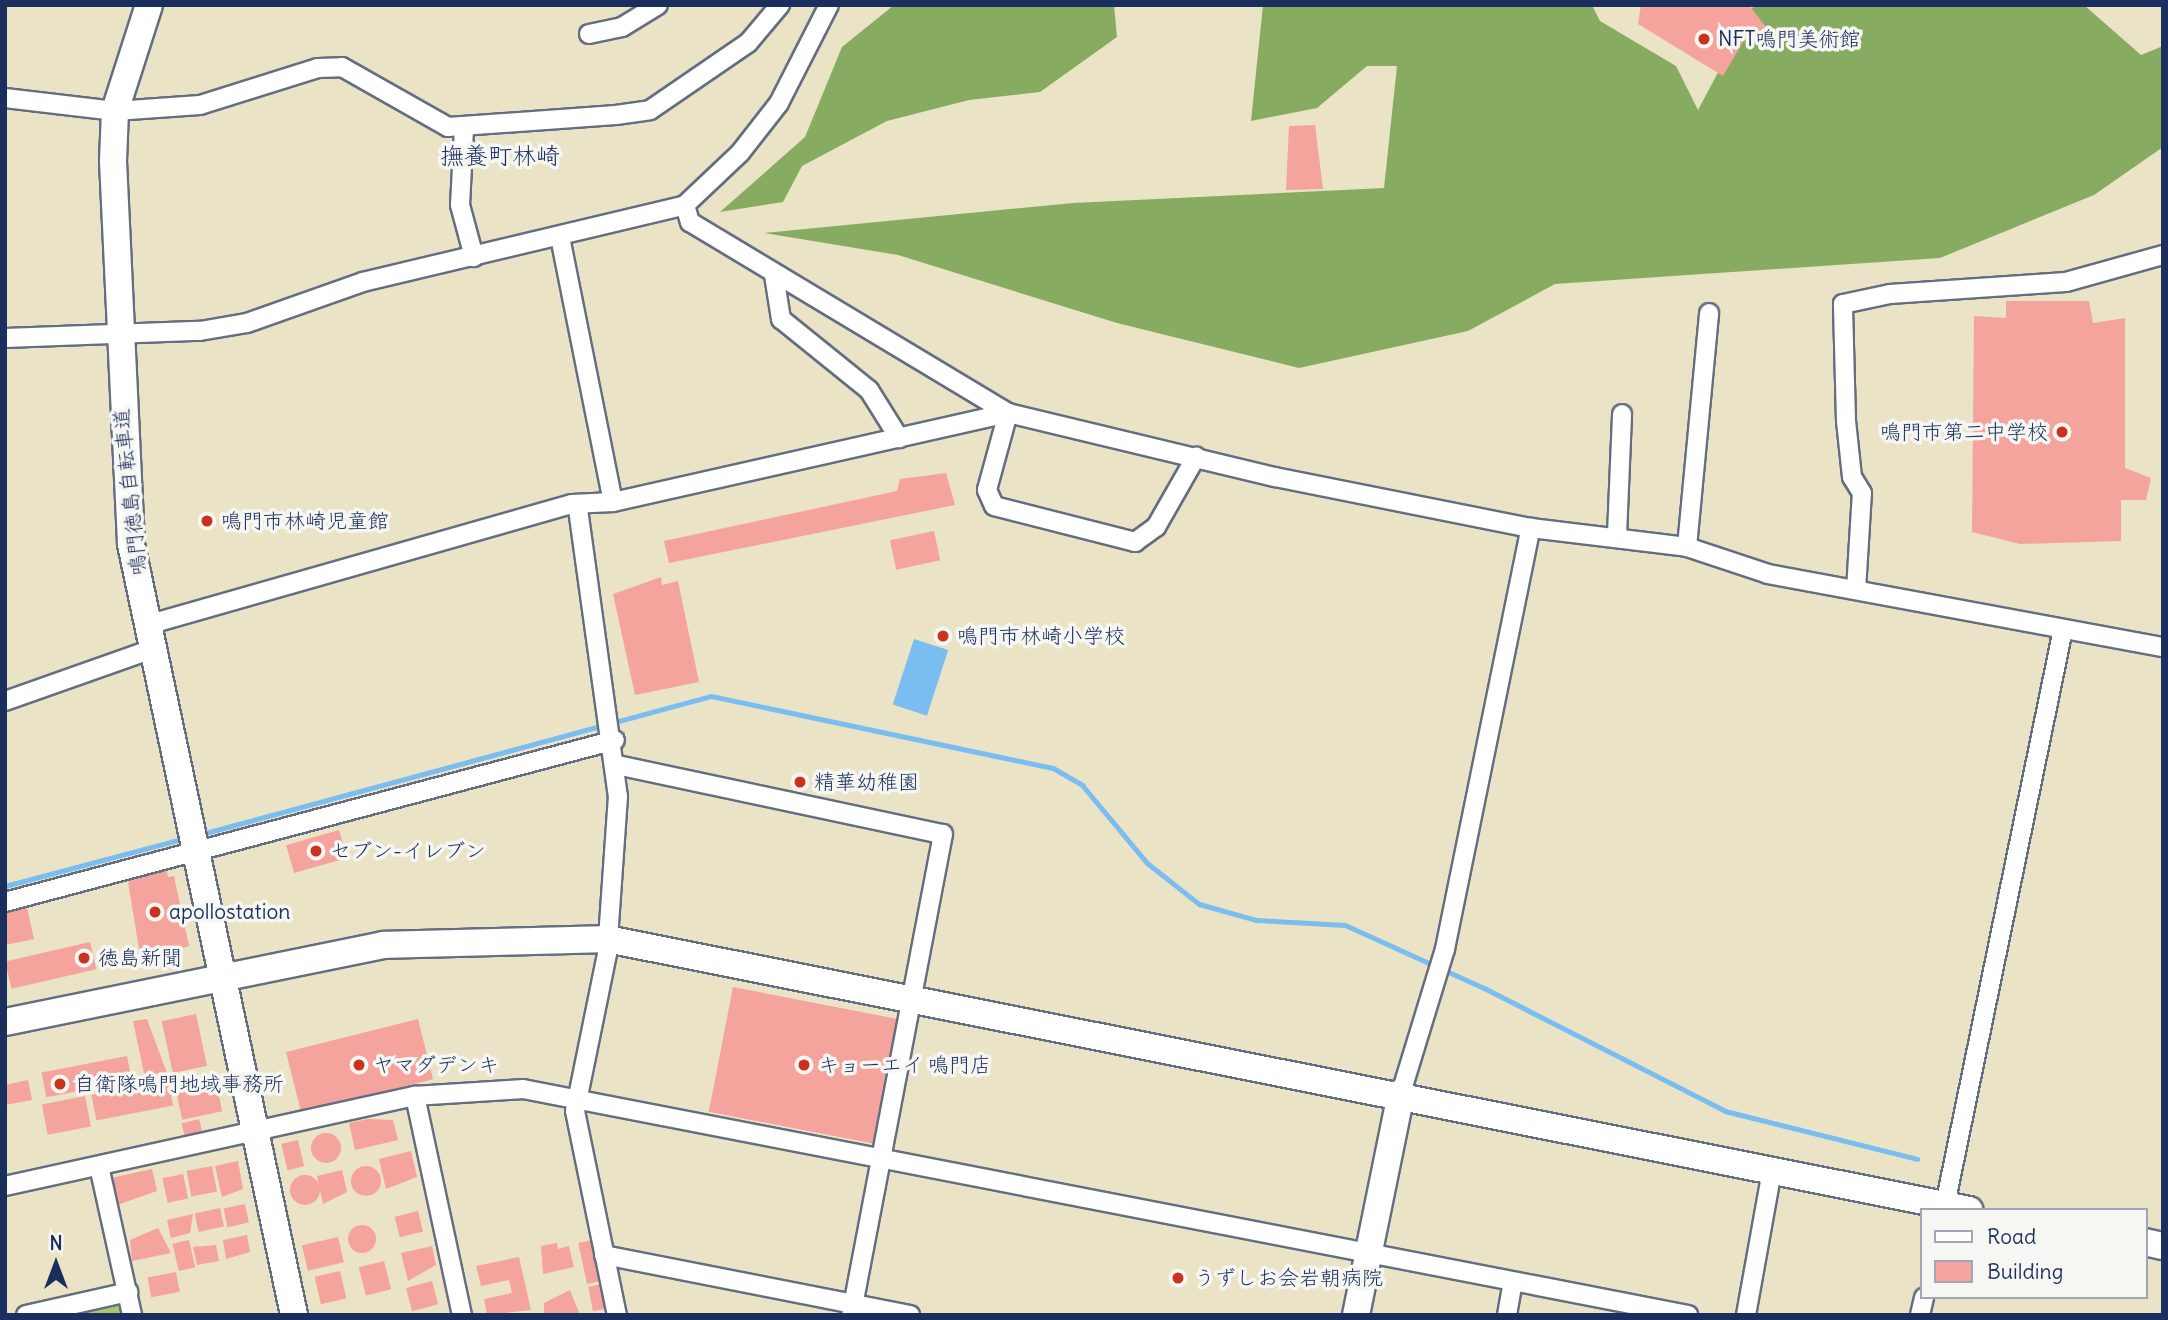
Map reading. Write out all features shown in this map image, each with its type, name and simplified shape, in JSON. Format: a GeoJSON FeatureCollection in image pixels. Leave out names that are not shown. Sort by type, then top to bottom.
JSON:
{"type":"FeatureCollection","features":[{"type":"Feature","properties":{"kind":"street","name":"鳴門徳島自転車道"},"geometry":{"type":"LineString","coordinates":[[149,5],[115,111],[123,463],[150,637],[294,1315]]}},
{"type":"Feature","properties":{"kind":"street"},"geometry":{"type":"LineString","coordinates":[[589,34],[622,27],[659,5]]}},
{"type":"Feature","properties":{"kind":"street"},"geometry":{"type":"LineString","coordinates":[[5,98],[115,111],[200,105],[318,68],[342,67],[369,78],[405,106],[464,129],[650,110],[748,43],[780,5]]}},
{"type":"Feature","properties":{"kind":"street"},"geometry":{"type":"LineString","coordinates":[[5,338],[119,334],[247,323],[363,282],[561,237],[685,205],[740,153],[779,103],[829,5]]}},
{"type":"Feature","properties":{"kind":"street"},"geometry":{"type":"LineString","coordinates":[[464,129],[460,205],[474,257]]}},
{"type":"Feature","properties":{"kind":"street"},"geometry":{"type":"LineString","coordinates":[[685,205],[690,222],[774,275],[1008,413],[1196,457],[1531,528],[1617,535],[1688,547],[1768,574],[2163,646]]}},
{"type":"Feature","properties":{"kind":"street"},"geometry":{"type":"LineString","coordinates":[[561,237],[613,502]]}},
{"type":"Feature","properties":{"kind":"street"},"geometry":{"type":"LineString","coordinates":[[1856,590],[1863,493],[1852,477],[1846,421],[1843,304],[1890,294],[2066,282],[2163,256]]}},
{"type":"Feature","properties":{"kind":"street"},"geometry":{"type":"LineString","coordinates":[[774,275],[781,319],[869,390],[899,438]]}},
{"type":"Feature","properties":{"kind":"street"},"geometry":{"type":"LineString","coordinates":[[1688,547],[1709,313]]}},
{"type":"Feature","properties":{"kind":"street"},"geometry":{"type":"LineString","coordinates":[[578,509],[1008,413]]}},
{"type":"Feature","properties":{"kind":"street"},"geometry":{"type":"LineString","coordinates":[[1008,413],[987,490],[994,506],[1135,542],[1156,527],[1196,457]]}},
{"type":"Feature","properties":{"kind":"street"},"geometry":{"type":"LineString","coordinates":[[1617,535],[1622,414]]}},
{"type":"Feature","properties":{"kind":"street"},"geometry":{"type":"LineString","coordinates":[[5,701],[150,637],[572,504],[578,509],[617,765],[607,939],[576,1099],[617,1315]]}},
{"type":"Feature","properties":{"kind":"street"},"geometry":{"type":"LineString","coordinates":[[1356,1315],[1401,1093],[1445,949],[1531,528]]}},
{"type":"Feature","properties":{"kind":"street"},"geometry":{"type":"LineString","coordinates":[[5,1022],[222,975],[413,942],[607,939],[912,996],[1401,1093],[1952,1208],[2063,628]]}},
{"type":"Feature","properties":{"kind":"street"},"geometry":{"type":"LineString","coordinates":[[5,902],[193,842],[614,737]]}},
{"type":"Feature","properties":{"kind":"street"},"geometry":{"type":"LineString","coordinates":[[617,765],[943,834],[852,1309]]}},
{"type":"Feature","properties":{"kind":"street"},"geometry":{"type":"LineString","coordinates":[[5,1186],[415,1096],[495,1088],[576,1099],[1688,1315]]}},
{"type":"Feature","properties":{"kind":"street"},"geometry":{"type":"LineString","coordinates":[[415,1096],[462,1315]]}},
{"type":"Feature","properties":{"kind":"street"},"geometry":{"type":"LineString","coordinates":[[99,1166],[132,1315]]}},
{"type":"Feature","properties":{"kind":"street"},"geometry":{"type":"LineString","coordinates":[[1746,1315],[1772,1171]]}},
{"type":"Feature","properties":{"kind":"street"},"geometry":{"type":"LineString","coordinates":[[604,1255],[852,1309],[910,1315]]}},
{"type":"Feature","properties":{"kind":"street"},"geometry":{"type":"LineString","coordinates":[[1507,1315],[1513,1282]]}},
{"type":"Feature","properties":{"kind":"street"},"geometry":{"type":"LineString","coordinates":[[26,1315],[128,1292]]}},
{"type":"Feature","properties":{"kind":"green space"},"geometry":{"type":"Polygon","coordinates":[[[894,5],[1114,5],[1117,37],[1040,92],[969,100],[887,121],[802,166],[783,202],[720,212],[805,137],[842,47],[894,5]]]}},
{"type":"Feature","properties":{"kind":"green space"},"geometry":{"type":"Polygon","coordinates":[[[1263,5],[1592,5],[1600,21],[1676,66],[1698,110],[1754,5],[2084,5],[2141,55],[2163,46],[2163,147],[2094,195],[1940,258],[1555,284],[1468,331],[1299,368],[1117,323],[898,255],[764,233],[1073,203],[1384,188],[1397,66],[1367,66],[1317,108],[1251,121],[1263,5]]]}},
{"type":"Feature","properties":{"kind":"green space"},"geometry":{"type":"Polygon","coordinates":[[[121,1302],[123,1315],[62,1315],[121,1302]]]}},
{"type":"Feature","properties":{"kind":"water"},"geometry":{"type":"Polygon","coordinates":[[[914,639],[948,650],[927,716],[893,705],[914,639]]]}},
{"type":"Feature","properties":{"kind":"building","name":"NFT鳴門美術館"},"geometry":{"type":"Polygon","coordinates":[[[1641,5],[1749,5],[1766,27],[1759,43],[1747,35],[1723,76],[1638,24],[1641,5]]]}},
{"type":"Feature","properties":{"kind":"building"},"geometry":{"type":"Polygon","coordinates":[[[1315,125],[1323,189],[1286,190],[1289,126],[1315,125]]]}},
{"type":"Feature","properties":{"kind":"building","name":"鳴門市第二中学校"},"geometry":{"type":"Polygon","coordinates":[[[2006,301],[2089,301],[2093,323],[2125,318],[2125,468],[2151,478],[2146,500],[2121,500],[2121,541],[2020,544],[1972,532],[1974,316],[2006,318],[2006,301]]]}},
{"type":"Feature","properties":{"kind":"building"},"geometry":{"type":"Polygon","coordinates":[[[946,473],[955,505],[669,563],[664,541],[897,491],[900,479],[946,473]]]}},
{"type":"Feature","properties":{"kind":"building"},"geometry":{"type":"Polygon","coordinates":[[[934,531],[940,560],[896,570],[890,540],[934,531]]]}},
{"type":"Feature","properties":{"kind":"building"},"geometry":{"type":"Polygon","coordinates":[[[661,577],[662,585],[678,581],[699,682],[635,695],[613,594],[661,577]]]}},
{"type":"Feature","properties":{"kind":"building"},"geometry":{"type":"Polygon","coordinates":[[[339,830],[347,858],[294,873],[286,845],[339,830]]]}},
{"type":"Feature","properties":{"kind":"building","name":"apollostation"},"geometry":{"type":"Polygon","coordinates":[[[166,867],[168,877],[174,876],[189,946],[141,961],[128,882],[166,867]]]}},
{"type":"Feature","properties":{"kind":"building"},"geometry":{"type":"Polygon","coordinates":[[[27,908],[34,939],[5,945],[5,912],[27,908]]]}},
{"type":"Feature","properties":{"kind":"building"},"geometry":{"type":"Polygon","coordinates":[[[90,942],[96,969],[12,989],[5,962],[90,942]]]}},
{"type":"Feature","properties":{"kind":"building","name":"キョーエイ 鳴門店"},"geometry":{"type":"Polygon","coordinates":[[[733,987],[900,1019],[876,1144],[709,1112],[733,987]]]}},
{"type":"Feature","properties":{"kind":"building"},"geometry":{"type":"Polygon","coordinates":[[[196,1014],[207,1066],[173,1073],[162,1021],[196,1014]]]}},
{"type":"Feature","properties":{"kind":"building"},"geometry":{"type":"Polygon","coordinates":[[[147,1019],[167,1073],[145,1078],[133,1021],[147,1019]]]}},
{"type":"Feature","properties":{"kind":"building","name":"ヤマダデンキ"},"geometry":{"type":"Polygon","coordinates":[[[418,1019],[433,1079],[301,1112],[286,1052],[418,1019]]]}},
{"type":"Feature","properties":{"kind":"building"},"geometry":{"type":"Polygon","coordinates":[[[127,1056],[132,1081],[46,1097],[42,1073],[127,1056]]]}},
{"type":"Feature","properties":{"kind":"building"},"geometry":{"type":"Polygon","coordinates":[[[215,1077],[222,1111],[182,1120],[175,1086],[215,1077]]]}},
{"type":"Feature","properties":{"kind":"building"},"geometry":{"type":"Polygon","coordinates":[[[28,1080],[32,1100],[5,1105],[5,1085],[28,1080]]]}},
{"type":"Feature","properties":{"kind":"building"},"geometry":{"type":"Polygon","coordinates":[[[168,1080],[173,1106],[96,1120],[91,1095],[168,1080]]]}},
{"type":"Feature","properties":{"kind":"building"},"geometry":{"type":"Polygon","coordinates":[[[85,1096],[91,1126],[48,1135],[42,1104],[85,1096]]]}},
{"type":"Feature","properties":{"kind":"building"},"geometry":{"type":"Polygon","coordinates":[[[199,1119],[203,1135],[185,1139],[182,1123],[199,1119]]]}},
{"type":"Feature","properties":{"kind":"building"},"geometry":{"type":"Polygon","coordinates":[[[368,1119],[393,1120],[398,1140],[355,1150],[349,1123],[368,1119]]]}},
{"type":"Feature","properties":{"kind":"building"},"geometry":{"type":"Polygon","coordinates":[[[326,1133],[337,1137],[341,1148],[337,1159],[326,1163],[315,1159],[311,1148],[315,1137],[326,1133]]]}},
{"type":"Feature","properties":{"kind":"building"},"geometry":{"type":"Polygon","coordinates":[[[298,1140],[304,1166],[288,1170],[281,1144],[298,1140]]]}},
{"type":"Feature","properties":{"kind":"building"},"geometry":{"type":"Polygon","coordinates":[[[411,1151],[417,1177],[386,1189],[379,1159],[411,1151]]]}},
{"type":"Feature","properties":{"kind":"building"},"geometry":{"type":"Polygon","coordinates":[[[238,1161],[243,1189],[222,1197],[215,1166],[238,1161]]]}},
{"type":"Feature","properties":{"kind":"building"},"geometry":{"type":"Polygon","coordinates":[[[212,1166],[217,1192],[191,1196],[186,1171],[212,1166]]]}},
{"type":"Feature","properties":{"kind":"building"},"geometry":{"type":"Polygon","coordinates":[[[366,1166],[372,1167],[380,1175],[380,1187],[372,1195],[366,1196],[360,1195],[352,1187],[351,1181],[352,1175],[360,1167],[366,1166]]]}},
{"type":"Feature","properties":{"kind":"building"},"geometry":{"type":"Polygon","coordinates":[[[152,1169],[157,1191],[117,1205],[111,1178],[152,1169]]]}},
{"type":"Feature","properties":{"kind":"building"},"geometry":{"type":"Polygon","coordinates":[[[342,1170],[347,1192],[323,1204],[317,1176],[342,1170]]]}},
{"type":"Feature","properties":{"kind":"building"},"geometry":{"type":"Polygon","coordinates":[[[183,1174],[188,1198],[168,1203],[162,1178],[183,1174]]]}},
{"type":"Feature","properties":{"kind":"building"},"geometry":{"type":"Polygon","coordinates":[[[305,1175],[316,1179],[320,1190],[316,1201],[305,1205],[294,1201],[290,1190],[294,1179],[305,1175]]]}},
{"type":"Feature","properties":{"kind":"building"},"geometry":{"type":"Polygon","coordinates":[[[245,1204],[249,1223],[227,1227],[223,1209],[245,1204]]]}},
{"type":"Feature","properties":{"kind":"building"},"geometry":{"type":"Polygon","coordinates":[[[220,1208],[224,1227],[199,1232],[195,1213],[220,1208]]]}},
{"type":"Feature","properties":{"kind":"building"},"geometry":{"type":"Polygon","coordinates":[[[418,1211],[423,1231],[400,1237],[395,1217],[418,1211]]]}},
{"type":"Feature","properties":{"kind":"building"},"geometry":{"type":"Polygon","coordinates":[[[193,1214],[190,1233],[171,1238],[167,1220],[193,1214]]]}},
{"type":"Feature","properties":{"kind":"building"},"geometry":{"type":"Polygon","coordinates":[[[362,1225],[372,1229],[376,1239],[372,1249],[362,1253],[352,1249],[348,1239],[352,1229],[362,1225]]]}},
{"type":"Feature","properties":{"kind":"building"},"geometry":{"type":"Polygon","coordinates":[[[158,1228],[171,1253],[132,1261],[130,1240],[158,1228]]]}},
{"type":"Feature","properties":{"kind":"building"},"geometry":{"type":"Polygon","coordinates":[[[247,1235],[250,1252],[226,1259],[223,1240],[247,1235]]]}},
{"type":"Feature","properties":{"kind":"building"},"geometry":{"type":"Polygon","coordinates":[[[338,1237],[344,1262],[308,1271],[302,1245],[338,1237]]]}},
{"type":"Feature","properties":{"kind":"building"},"geometry":{"type":"Polygon","coordinates":[[[189,1240],[195,1267],[179,1271],[172,1244],[189,1240]]]}},
{"type":"Feature","properties":{"kind":"building"},"geometry":{"type":"Polygon","coordinates":[[[592,1240],[601,1281],[587,1284],[578,1243],[592,1240]]]}},
{"type":"Feature","properties":{"kind":"building"},"geometry":{"type":"Polygon","coordinates":[[[557,1243],[558,1249],[569,1246],[574,1267],[543,1274],[541,1246],[557,1243]]]}},
{"type":"Feature","properties":{"kind":"building"},"geometry":{"type":"Polygon","coordinates":[[[216,1245],[219,1261],[197,1265],[193,1247],[216,1245]]]}},
{"type":"Feature","properties":{"kind":"building"},"geometry":{"type":"Polygon","coordinates":[[[432,1246],[436,1265],[408,1281],[401,1253],[432,1246]]]}},
{"type":"Feature","properties":{"kind":"building"},"geometry":{"type":"Polygon","coordinates":[[[519,1257],[531,1310],[487,1315],[484,1299],[512,1293],[509,1280],[481,1286],[476,1266],[519,1257]]]}},
{"type":"Feature","properties":{"kind":"building"},"geometry":{"type":"Polygon","coordinates":[[[384,1261],[391,1289],[366,1295],[359,1267],[384,1261]]]}},
{"type":"Feature","properties":{"kind":"building"},"geometry":{"type":"Polygon","coordinates":[[[340,1271],[346,1298],[321,1304],[315,1277],[340,1271]]]}},
{"type":"Feature","properties":{"kind":"building"},"geometry":{"type":"Polygon","coordinates":[[[176,1272],[180,1292],[151,1297],[148,1278],[176,1272]]]}},
{"type":"Feature","properties":{"kind":"building"},"geometry":{"type":"Polygon","coordinates":[[[432,1281],[438,1304],[412,1311],[406,1288],[432,1281]]]}},
{"type":"Feature","properties":{"kind":"building"},"geometry":{"type":"Polygon","coordinates":[[[602,1284],[607,1309],[593,1311],[588,1287],[602,1284]]]}},
{"type":"Feature","properties":{"kind":"building"},"geometry":{"type":"Polygon","coordinates":[[[570,1290],[580,1315],[544,1315],[544,1303],[570,1290]]]}},
{"type":"Feature","properties":{"kind":"waterway"},"geometry":{"type":"LineString","coordinates":[[198,835],[711,696],[1053,768],[1082,785],[1147,863],[1199,904],[1256,920],[1345,925],[1484,988],[1725,1111],[1917,1159]]}},
{"type":"Feature","properties":{"kind":"waterway"},"geometry":{"type":"LineString","coordinates":[[5,886],[186,838]]}},
{"type":"Feature","properties":{"kind":"place","name":"NFT鳴門美術館"},"geometry":{"type":"Point","coordinates":[1704,39]}},
{"type":"Feature","properties":{"kind":"place","name":"鳴門市第二中学校"},"geometry":{"type":"Point","coordinates":[2062,432]}},
{"type":"Feature","properties":{"kind":"place","name":"鳴門市林崎児童館"},"geometry":{"type":"Point","coordinates":[207,521]}},
{"type":"Feature","properties":{"kind":"place","name":"鳴門市林崎小学校"},"geometry":{"type":"Point","coordinates":[943,636]}},
{"type":"Feature","properties":{"kind":"place","name":"精華幼稚園"},"geometry":{"type":"Point","coordinates":[800,782]}},
{"type":"Feature","properties":{"kind":"place","name":"セブン-イレブン"},"geometry":{"type":"Point","coordinates":[316,851]}},
{"type":"Feature","properties":{"kind":"place","name":"apollostation"},"geometry":{"type":"Point","coordinates":[155,912]}},
{"type":"Feature","properties":{"kind":"place","name":"徳島新聞"},"geometry":{"type":"Point","coordinates":[84,958]}},
{"type":"Feature","properties":{"kind":"place","name":"ヤマダデンキ"},"geometry":{"type":"Point","coordinates":[359,1065]}},
{"type":"Feature","properties":{"kind":"place","name":"キョーエイ 鳴門店"},"geometry":{"type":"Point","coordinates":[804,1065]}},
{"type":"Feature","properties":{"kind":"place","name":"自衛隊鳴門地域事務所"},"geometry":{"type":"Point","coordinates":[60,1084]}},
{"type":"Feature","properties":{"kind":"place","name":"うずしお会岩朝病院"},"geometry":{"type":"Point","coordinates":[1178,1278]}},
{"type":"Feature","properties":{"kind":"district","name":"撫養町林崎"},"geometry":{"type":"Point","coordinates":[500,156]}}]}
